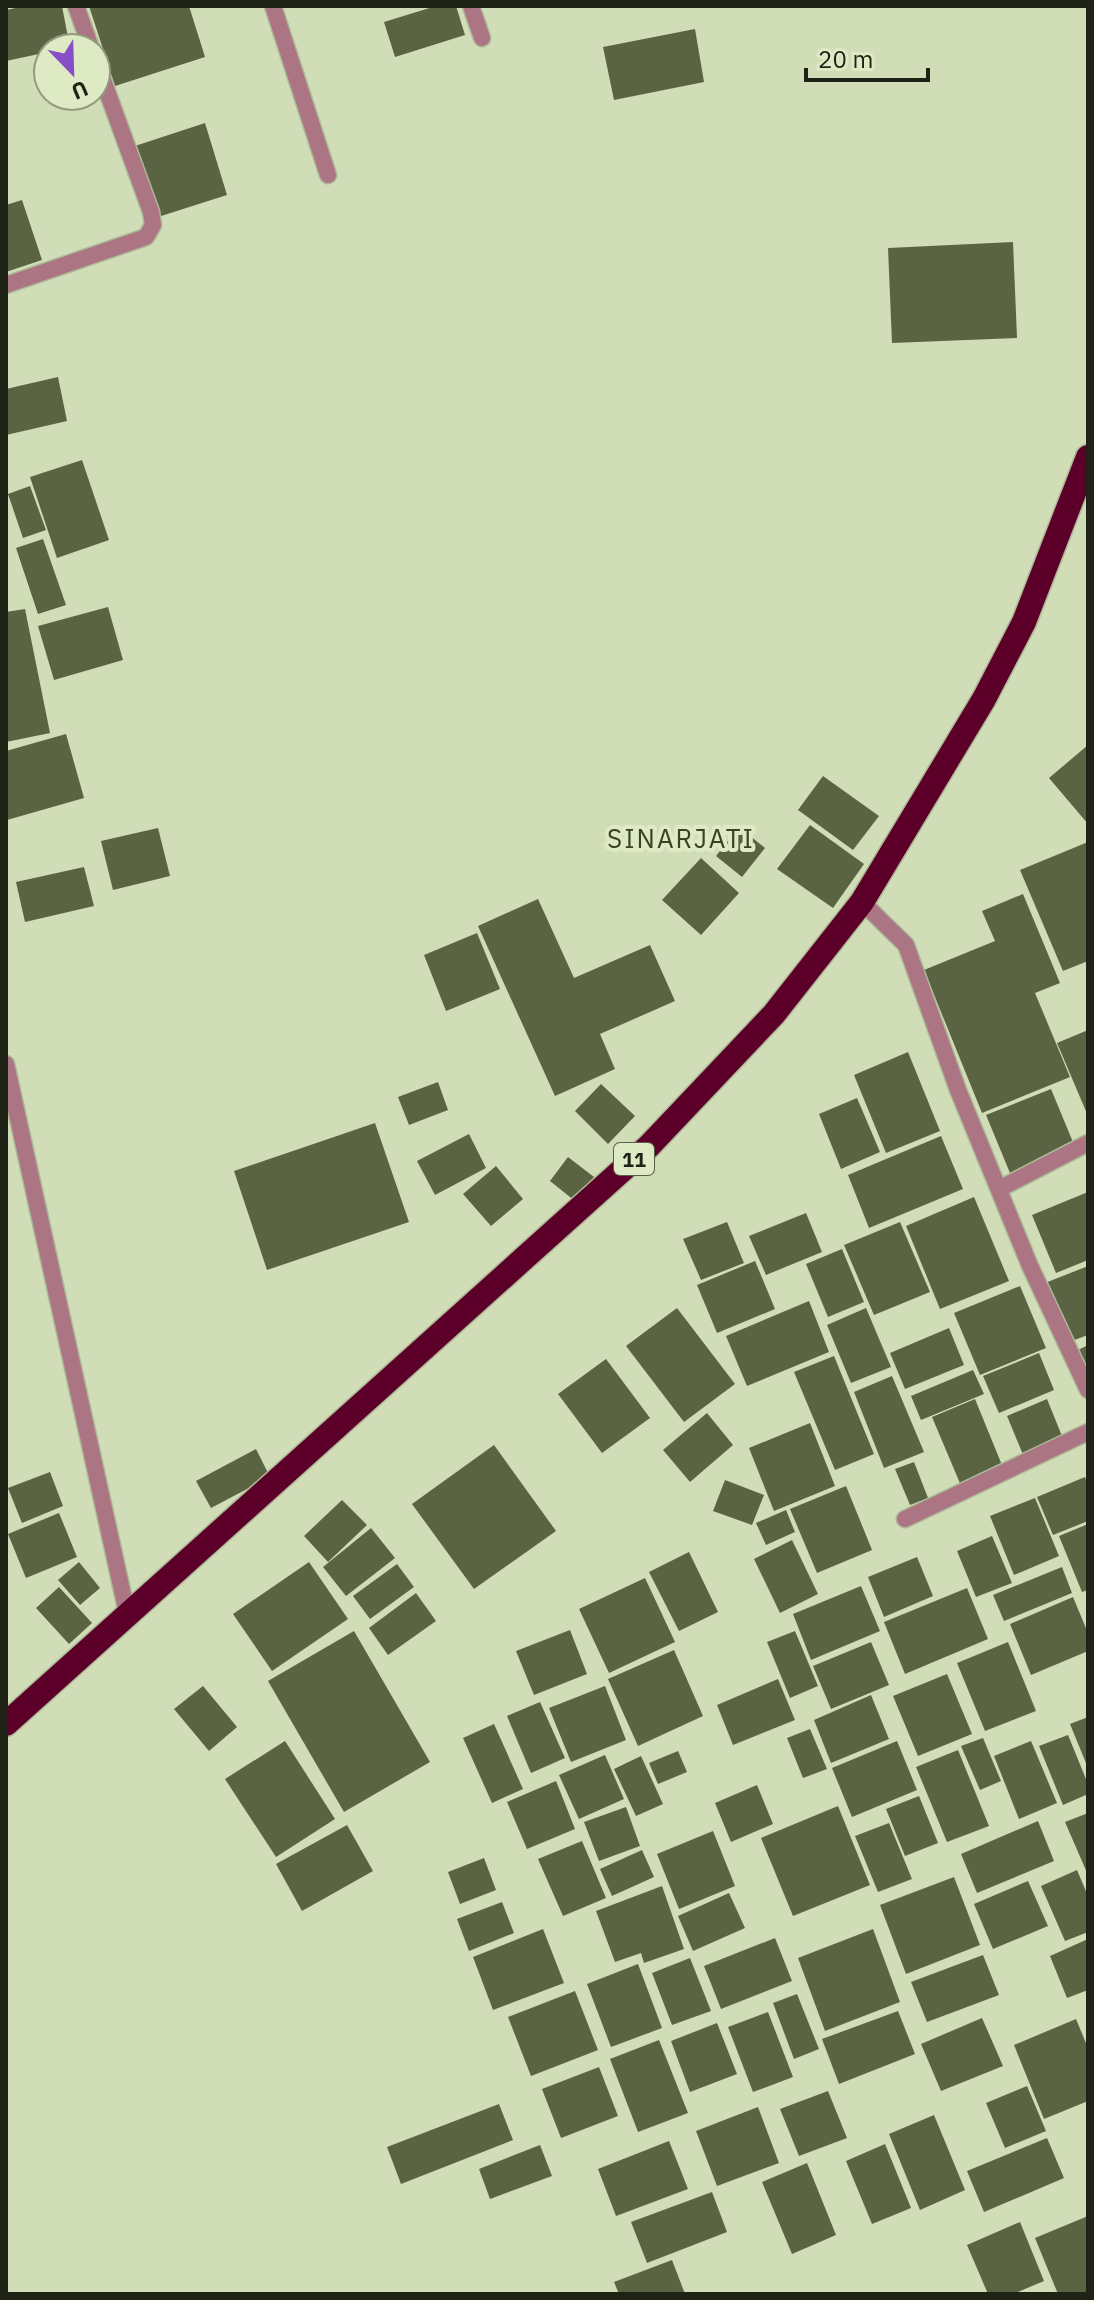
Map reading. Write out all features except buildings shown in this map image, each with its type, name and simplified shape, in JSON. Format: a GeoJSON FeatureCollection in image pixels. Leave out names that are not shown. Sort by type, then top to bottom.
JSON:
{"type":"FeatureCollection","features":[{"type":"Feature","properties":{"kind":"highway","name":"11"},"geometry":{"type":"LineString","coordinates":[[6,1724],[649,1146],[774,1014],[862,902],[984,699],[1024,622],[1088,457]]}},
{"type":"Feature","properties":{"kind":"street"},"geometry":{"type":"LineString","coordinates":[[76,6],[85,32]]}},
{"type":"Feature","properties":{"kind":"street"},"geometry":{"type":"LineString","coordinates":[[273,6],[328,175]]}},
{"type":"Feature","properties":{"kind":"street"},"geometry":{"type":"LineString","coordinates":[[471,6],[482,38]]}},
{"type":"Feature","properties":{"kind":"street"},"geometry":{"type":"LineString","coordinates":[[6,285],[146,237],[151,230],[151,212],[112,105]]}},
{"type":"Feature","properties":{"kind":"street"},"geometry":{"type":"LineString","coordinates":[[862,902],[906,945],[958,1090],[1030,1266],[1088,1390]]}},
{"type":"Feature","properties":{"kind":"street"},"geometry":{"type":"LineString","coordinates":[[6,1064],[127,1613]]}},
{"type":"Feature","properties":{"kind":"street"},"geometry":{"type":"LineString","coordinates":[[999,1189],[1088,1143]]}},
{"type":"Feature","properties":{"kind":"street"},"geometry":{"type":"LineString","coordinates":[[905,1519],[1088,1432]]}},
{"type":"Feature","properties":{"kind":"district","name":"SINARJATI"},"geometry":{"type":"Point","coordinates":[681,838]}}]}
